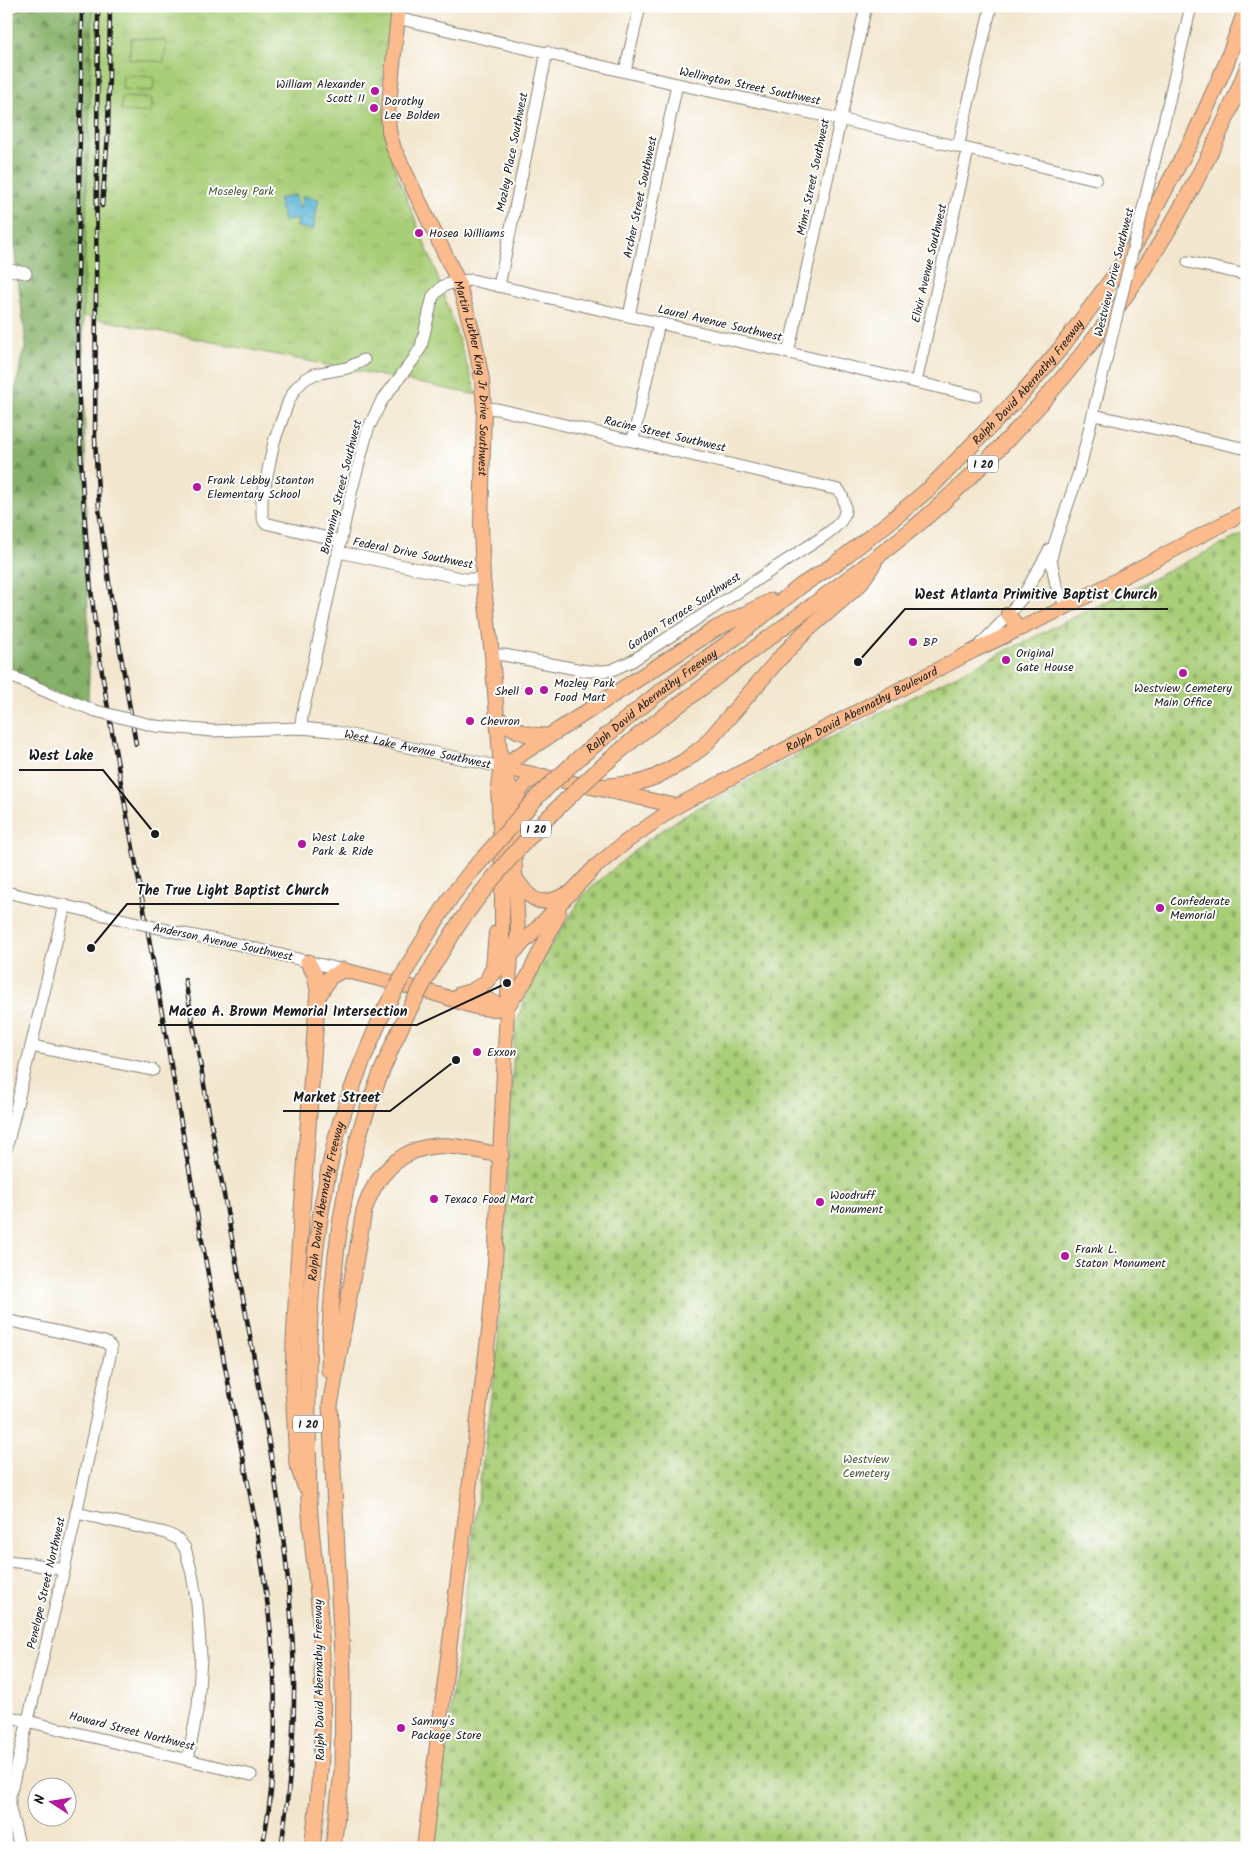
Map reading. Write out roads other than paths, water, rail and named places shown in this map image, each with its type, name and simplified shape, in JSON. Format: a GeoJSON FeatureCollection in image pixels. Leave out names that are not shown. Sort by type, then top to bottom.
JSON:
{"type":"FeatureCollection","features":[{"type":"Feature","properties":{"kind":"highway","name":"Ralph David Abernathy Freeway"},"geometry":{"type":"LineString","coordinates":[[312,1848],[320,1772],[322,1711],[320,1619],[309,1499],[308,1335],[311,1289],[318,1222],[327,1175],[340,1124],[359,1070],[384,1011],[412,958],[447,904],[470,873],[539,796],[580,757],[657,694],[736,637],[802,585],[835,564],[930,488],[1000,418],[1060,349],[1114,276],[1138,240],[1162,197],[1194,136],[1214,92],[1247,6]]}},
{"type":"Feature","properties":{"kind":"highway","name":"Ralph David Abernathy Freeway"},"geometry":{"type":"LineString","coordinates":[[330,1406],[331,1309],[335,1259],[343,1202],[354,1154],[371,1100],[389,1053],[406,1016],[434,964],[458,925],[526,838],[607,762],[640,734],[881,554],[929,515],[980,467],[1045,399],[1103,328],[1136,282],[1184,202],[1223,126],[1247,68]]}},
{"type":"Feature","properties":{"kind":"highway"},"geometry":{"type":"LineString","coordinates":[[599,787],[638,783],[655,777],[683,762],[704,746],[779,659],[805,632],[859,585],[881,554]]}},
{"type":"Feature","properties":{"kind":"highway"},"geometry":{"type":"LineString","coordinates":[[501,767],[717,628],[802,585]]}},
{"type":"Feature","properties":{"kind":"highway"},"geometry":{"type":"LineString","coordinates":[[497,718],[516,731],[532,736],[548,736]]}},
{"type":"Feature","properties":{"kind":"highway"},"geometry":{"type":"LineString","coordinates":[[308,962],[317,982],[318,999],[298,1265],[293,1377],[297,1464],[309,1499]]}},
{"type":"Feature","properties":{"kind":"highway"},"geometry":{"type":"LineString","coordinates":[[318,999],[330,977],[343,970]]}},
{"type":"Feature","properties":{"kind":"highway"},"geometry":{"type":"LineString","coordinates":[[330,1406],[362,1221],[375,1183],[400,1158],[422,1149],[436,1146],[451,1146],[500,1155]]}},
{"type":"Feature","properties":{"kind":"highway","name":"I 20"},"geometry":{"type":"LineString","coordinates":[[330,1406],[343,1674],[342,1771],[333,1848]]}},
{"type":"Feature","properties":{"kind":"main road","name":"Martin Luther King Jr Drive Southwest"},"geometry":{"type":"LineString","coordinates":[[398,12],[388,113],[389,131],[394,150],[458,281],[474,336],[482,380],[484,408],[481,526],[483,579],[492,655],[501,767]]}},
{"type":"Feature","properties":{"kind":"main road","name":"Ralph David Abernathy Boulevard"},"geometry":{"type":"LineString","coordinates":[[460,994],[479,987],[486,982],[595,867],[627,841],[678,806],[974,652],[1066,607],[1247,511]]}},
{"type":"Feature","properties":{"kind":"main road"},"geometry":{"type":"LineString","coordinates":[[1008,614],[1019,629]]}},
{"type":"Feature","properties":{"kind":"main road"},"geometry":{"type":"LineString","coordinates":[[424,1848],[489,1331],[495,1264],[507,1008],[511,957],[518,935],[517,880],[512,808],[509,784],[501,767]]}},
{"type":"Feature","properties":{"kind":"main road"},"geometry":{"type":"LineString","coordinates":[[501,767],[498,787],[502,878],[502,944],[511,957]]}},
{"type":"Feature","properties":{"kind":"main road"},"geometry":{"type":"LineString","coordinates":[[486,982],[493,966],[496,930],[491,787],[501,767]]}},
{"type":"Feature","properties":{"kind":"main road","name":"West Lake Avenue Southwest"},"geometry":{"type":"LineString","coordinates":[[501,767],[599,787],[678,806]]}},
{"type":"Feature","properties":{"kind":"main road"},"geometry":{"type":"LineString","coordinates":[[512,808],[524,784],[534,778],[544,776]]}},
{"type":"Feature","properties":{"kind":"main road"},"geometry":{"type":"LineString","coordinates":[[517,880],[530,897],[537,902],[554,900],[570,892]]}},
{"type":"Feature","properties":{"kind":"main road"},"geometry":{"type":"LineString","coordinates":[[507,1008],[526,980],[570,892]]}},
{"type":"Feature","properties":{"kind":"main road","name":"Anderson Avenue Southwest"},"geometry":{"type":"LineString","coordinates":[[343,970],[439,994],[460,1003],[490,1010],[507,1008]]}},
{"type":"Feature","properties":{"kind":"main road","name":"Anderson Avenue Southwest"},"geometry":{"type":"LineString","coordinates":[[439,994],[460,994],[484,998],[507,1008]]}},
{"type":"Feature","properties":{"kind":"street"},"geometry":{"type":"LineString","coordinates":[[6,9],[14,6]]}},
{"type":"Feature","properties":{"kind":"street"},"geometry":{"type":"LineString","coordinates":[[625,71],[640,6]]}},
{"type":"Feature","properties":{"kind":"street","name":"Mims Street Southwest"},"geometry":{"type":"LineString","coordinates":[[788,353],[866,6]]}},
{"type":"Feature","properties":{"kind":"street","name":"Elixir Avenue Southwest"},"geometry":{"type":"LineString","coordinates":[[916,382],[991,6]]}},
{"type":"Feature","properties":{"kind":"street","name":"Westview Drive Southwest"},"geometry":{"type":"LineString","coordinates":[[1066,607],[1052,570],[1051,559],[1055,542],[1073,494],[1094,415],[1191,6]]}},
{"type":"Feature","properties":{"kind":"street","name":"Wellington Street Southwest"},"geometry":{"type":"LineString","coordinates":[[398,12],[677,84],[1096,179]]}},
{"type":"Feature","properties":{"kind":"street","name":"Mozley Place Southwest"},"geometry":{"type":"LineString","coordinates":[[499,286],[547,52]]}},
{"type":"Feature","properties":{"kind":"street","name":"Archer Street Southwest"},"geometry":{"type":"LineString","coordinates":[[629,316],[677,84]]}},
{"type":"Feature","properties":{"kind":"street"},"geometry":{"type":"LineString","coordinates":[[1188,262],[1247,275]]}},
{"type":"Feature","properties":{"kind":"street"},"geometry":{"type":"LineString","coordinates":[[6,269],[26,274]]}},
{"type":"Feature","properties":{"kind":"street","name":"Laurel Avenue Southwest"},"geometry":{"type":"LineString","coordinates":[[458,281],[472,280],[976,396]]}},
{"type":"Feature","properties":{"kind":"street","name":"Browning Street Southwest"},"geometry":{"type":"LineString","coordinates":[[301,728],[302,716],[368,429],[380,402],[421,347],[433,296],[443,286],[458,281]]}},
{"type":"Feature","properties":{"kind":"street"},"geometry":{"type":"LineString","coordinates":[[632,440],[659,323]]}},
{"type":"Feature","properties":{"kind":"street","name":"Federal Drive Southwest"},"geometry":{"type":"LineString","coordinates":[[364,360],[347,368],[315,374],[305,379],[288,400],[274,442],[262,499],[262,516],[265,524],[340,547],[465,579],[483,579]]}},
{"type":"Feature","properties":{"kind":"street","name":"Racine Street Southwest"},"geometry":{"type":"LineString","coordinates":[[484,408],[497,409],[632,440],[839,490]]}},
{"type":"Feature","properties":{"kind":"street"},"geometry":{"type":"LineString","coordinates":[[1094,415],[1247,449]]}},
{"type":"Feature","properties":{"kind":"street","name":"Gordon Terrace Southwest"},"geometry":{"type":"LineString","coordinates":[[492,655],[504,655],[587,670],[603,671],[612,670],[632,661],[834,529],[841,523],[845,515],[846,506],[839,490]]}},
{"type":"Feature","properties":{"kind":"street","name":"Westview Drive Southwest"},"geometry":{"type":"LineString","coordinates":[[974,652],[1022,598],[1055,542]]}},
{"type":"Feature","properties":{"kind":"street","name":"West Lake Avenue Southwest"},"geometry":{"type":"LineString","coordinates":[[6,674],[96,711],[155,726],[213,731],[301,728],[332,732],[501,767]]}},
{"type":"Feature","properties":{"kind":"street","name":"Anderson Avenue Southwest"},"geometry":{"type":"LineString","coordinates":[[6,892],[343,970]]}},
{"type":"Feature","properties":{"kind":"street"},"geometry":{"type":"LineString","coordinates":[[6,1150],[65,905]]}},
{"type":"Feature","properties":{"kind":"street"},"geometry":{"type":"LineString","coordinates":[[31,1046],[153,1070]]}},
{"type":"Feature","properties":{"kind":"street","name":"Penelope Street Northwest"},"geometry":{"type":"LineString","coordinates":[[6,1320],[105,1342],[111,1347],[64,1570],[8,1795],[20,1848]]}},
{"type":"Feature","properties":{"kind":"street"},"geometry":{"type":"LineString","coordinates":[[76,1513],[166,1533],[178,1539],[184,1548],[192,1574],[197,1604],[201,1657],[198,1706],[188,1759]]}},
{"type":"Feature","properties":{"kind":"street"},"geometry":{"type":"LineString","coordinates":[[6,1561],[64,1570]]}},
{"type":"Feature","properties":{"kind":"street","name":"Howard Street Northwest"},"geometry":{"type":"LineString","coordinates":[[6,1716],[251,1775]]}},
{"type":"Feature","properties":{"kind":"water"},"geometry":{"type":"Polygon","coordinates":[[[295,195],[300,209],[303,196],[319,199],[313,230],[297,227],[298,220],[294,219],[284,222],[278,199],[295,195]]]}},
{"type":"Feature","properties":{"kind":"railway"},"geometry":{"type":"LineString","coordinates":[[82,6],[78,251],[79,415],[90,578],[110,719],[266,1592],[273,1656],[275,1720],[272,1784],[262,1848]]}},
{"type":"Feature","properties":{"kind":"railway"},"geometry":{"type":"LineString","coordinates":[[98,6],[95,439],[99,509],[111,597],[136,744]]}},
{"type":"Feature","properties":{"kind":"railway"},"geometry":{"type":"LineString","coordinates":[[102,206],[108,135],[110,6]]}},
{"type":"Feature","properties":{"kind":"railway"},"geometry":{"type":"LineString","coordinates":[[185,980],[263,1405],[284,1542],[292,1635],[294,1723],[287,1807],[281,1848]]}},
{"type":"Feature","properties":{"kind":"place","name":"William Alexander Scott II"},"geometry":{"type":"Point","coordinates":[375,91]}},
{"type":"Feature","properties":{"kind":"place","name":"Dorothy Lee Bolden"},"geometry":{"type":"Point","coordinates":[374,108]}},
{"type":"Feature","properties":{"kind":"place","name":"Hosea Williams"},"geometry":{"type":"Point","coordinates":[419,233]}},
{"type":"Feature","properties":{"kind":"place","name":"Frank Lebby Stanton Elementary School"},"geometry":{"type":"Point","coordinates":[197,487]}},
{"type":"Feature","properties":{"kind":"place","name":"BP"},"geometry":{"type":"Point","coordinates":[913,642]}},
{"type":"Feature","properties":{"kind":"place","name":"Original Gate House"},"geometry":{"type":"Point","coordinates":[1006,660]}},
{"type":"Feature","properties":{"kind":"place","name":"West Atlanta Primitive Baptist Church"},"geometry":{"type":"Point","coordinates":[858,662]}},
{"type":"Feature","properties":{"kind":"place","name":"Westview Cemetery Main Office"},"geometry":{"type":"Point","coordinates":[1183,673]}},
{"type":"Feature","properties":{"kind":"place","name":"Mozley Park Food Mart"},"geometry":{"type":"Point","coordinates":[544,690]}},
{"type":"Feature","properties":{"kind":"place","name":"Shell"},"geometry":{"type":"Point","coordinates":[529,691]}},
{"type":"Feature","properties":{"kind":"place","name":"Chevron"},"geometry":{"type":"Point","coordinates":[470,721]}},
{"type":"Feature","properties":{"kind":"place","name":"West Lake"},"geometry":{"type":"Point","coordinates":[155,834]}},
{"type":"Feature","properties":{"kind":"place","name":"West Lake Park & Ride"},"geometry":{"type":"Point","coordinates":[302,844]}},
{"type":"Feature","properties":{"kind":"place","name":"Confederate Memorial"},"geometry":{"type":"Point","coordinates":[1160,908]}},
{"type":"Feature","properties":{"kind":"place","name":"The True Light Baptist Church"},"geometry":{"type":"Point","coordinates":[91,948]}},
{"type":"Feature","properties":{"kind":"place","name":"Maceo A. Brown Memorial Intersection"},"geometry":{"type":"Point","coordinates":[507,983]}},
{"type":"Feature","properties":{"kind":"place","name":"Exxon"},"geometry":{"type":"Point","coordinates":[477,1052]}},
{"type":"Feature","properties":{"kind":"place","name":"Market Street"},"geometry":{"type":"Point","coordinates":[456,1060]}},
{"type":"Feature","properties":{"kind":"place","name":"Texaco Food Mart"},"geometry":{"type":"Point","coordinates":[434,1199]}},
{"type":"Feature","properties":{"kind":"place","name":"Woodruff Monument"},"geometry":{"type":"Point","coordinates":[820,1202]}},
{"type":"Feature","properties":{"kind":"place","name":"Frank L. Staton Monument"},"geometry":{"type":"Point","coordinates":[1065,1256]}},
{"type":"Feature","properties":{"kind":"place","name":"Sammy's Package Store"},"geometry":{"type":"Point","coordinates":[401,1728]}},
{"type":"Feature","properties":{"kind":"park label","name":"Moseley Park"},"geometry":{"type":"Point","coordinates":[241,191]}},
{"type":"Feature","properties":{"kind":"park label","name":"Westview Cemetery"},"geometry":{"type":"Point","coordinates":[866,1466]}}]}
